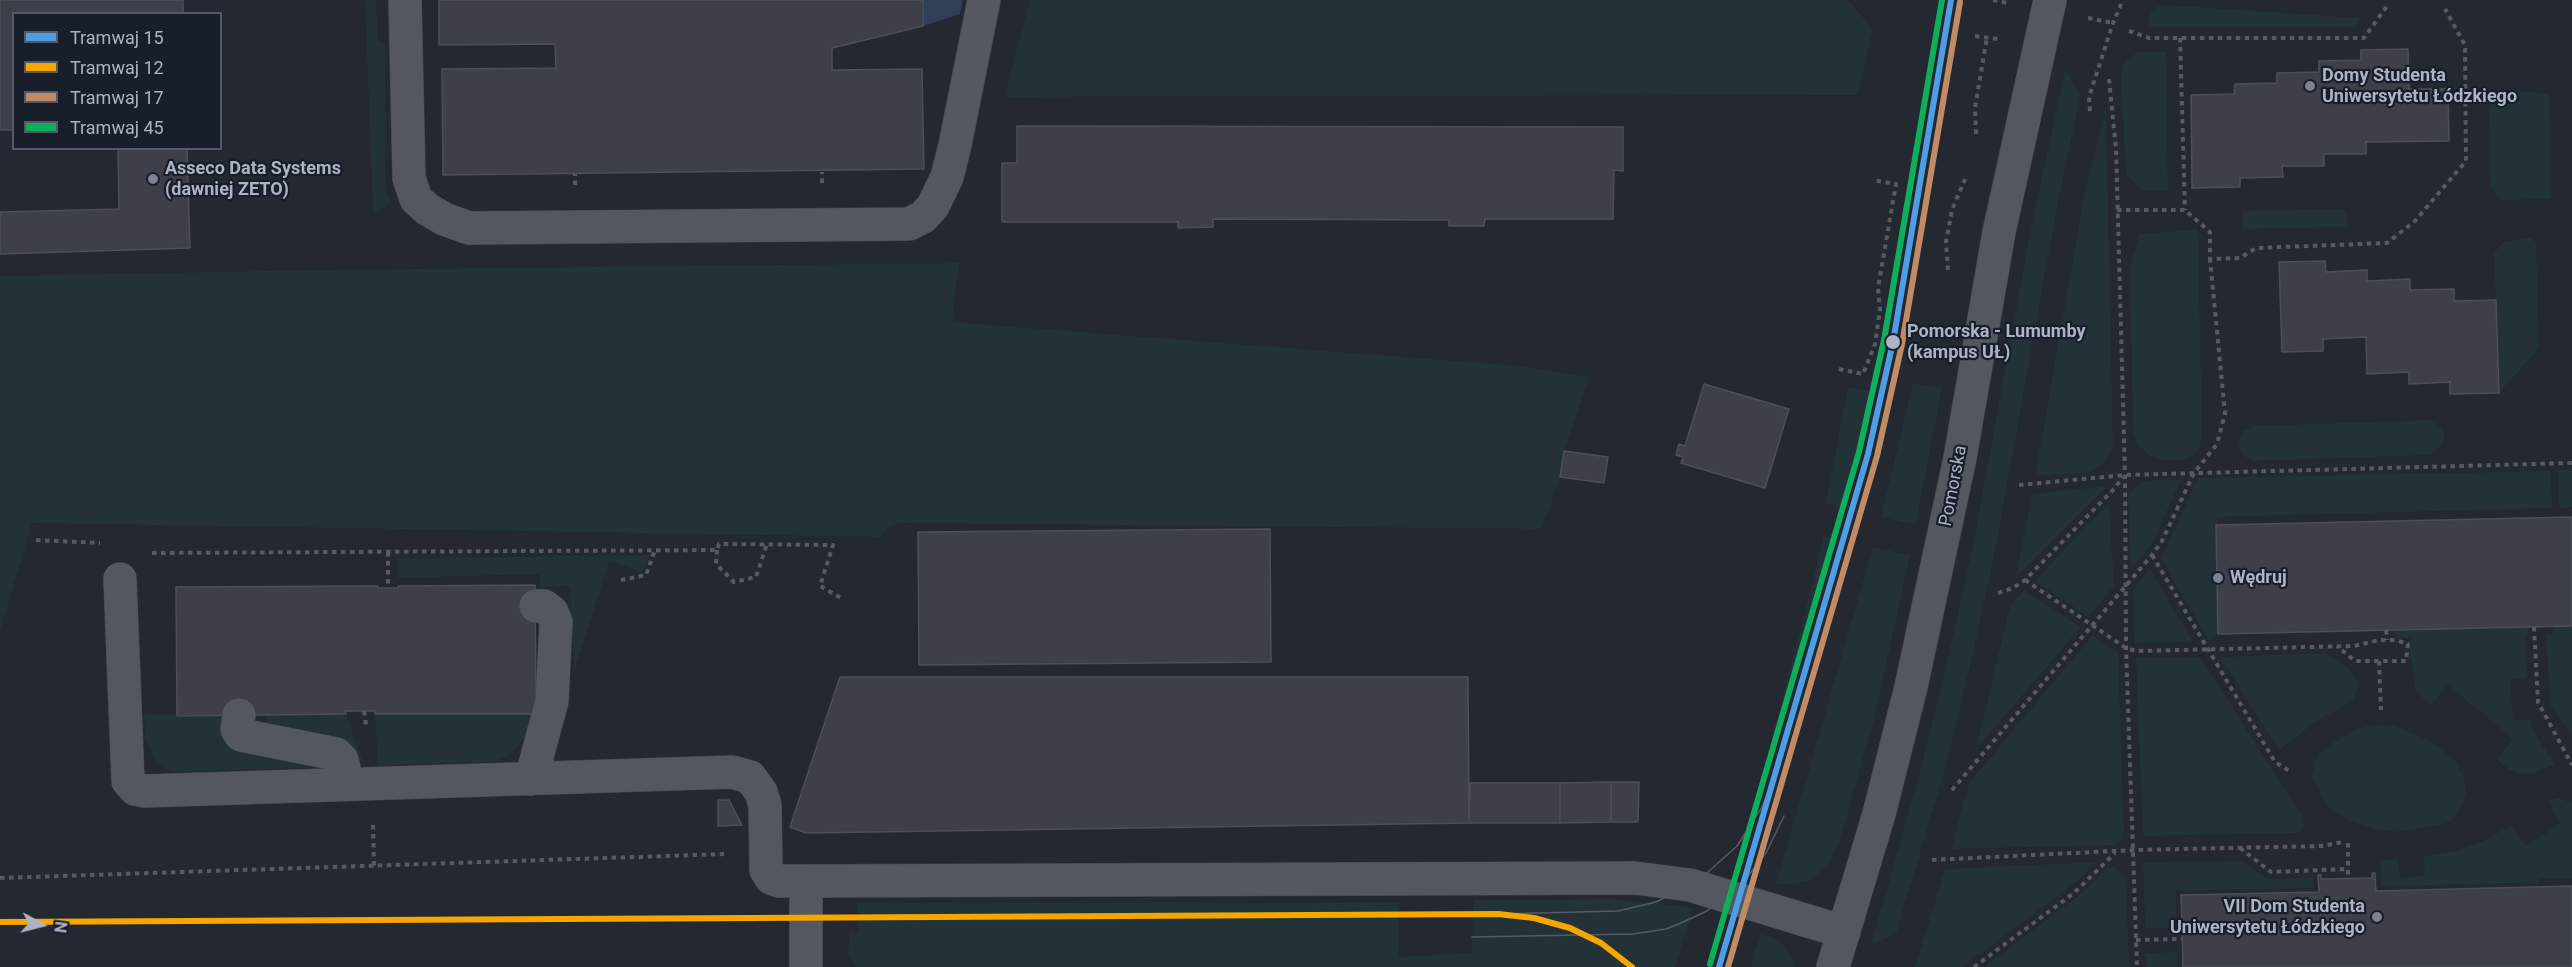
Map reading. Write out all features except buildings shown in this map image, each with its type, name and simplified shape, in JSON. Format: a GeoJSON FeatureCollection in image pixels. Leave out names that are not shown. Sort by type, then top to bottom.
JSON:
{"type":"FeatureCollection","features":[{"type":"Feature","properties":{"kind":"street"},"geometry":{"type":"LineString","coordinates":[[405,0],[409,178],[416,199],[444,219],[469,228],[909,224],[923,217],[933,206],[947,177],[984,0]]}},
{"type":"Feature","properties":{"kind":"street","name":"Pomorska"},"geometry":{"type":"LineString","coordinates":[[1833,967],[1878,814],[1916,666],[1960,458],[1999,232],[2050,0]]}},
{"type":"Feature","properties":{"kind":"street"},"geometry":{"type":"LineString","coordinates":[[120,566],[128,781],[135,789],[145,791],[732,772],[750,777],[761,792],[765,805],[766,870],[771,878],[779,881],[1635,878],[1690,885],[1844,932]]}},
{"type":"Feature","properties":{"kind":"street"},"geometry":{"type":"LineString","coordinates":[[531,779],[552,701],[556,622],[552,612],[544,606],[536,606]]}},
{"type":"Feature","properties":{"kind":"street"},"geometry":{"type":"LineString","coordinates":[[239,715],[237,729],[241,735],[336,754],[342,760],[344,768],[343,784]]}},
{"type":"Feature","properties":{"kind":"street"},"geometry":{"type":"LineString","coordinates":[[806,881],[806,967]]}},
{"type":"Feature","properties":{"kind":"path"},"geometry":{"type":"LineString","coordinates":[[1994,0],[2005,2]]}},
{"type":"Feature","properties":{"kind":"path"},"geometry":{"type":"LineString","coordinates":[[2090,111],[2089,97],[2113,23],[2123,0]]}},
{"type":"Feature","properties":{"kind":"path"},"geometry":{"type":"LineString","coordinates":[[2129,31],[2149,38],[2364,38],[2386,6]]}},
{"type":"Feature","properties":{"kind":"path"},"geometry":{"type":"LineString","coordinates":[[2210,259],[2240,258],[2256,248],[2387,243],[2415,221],[2466,160],[2465,45],[2445,9]]}},
{"type":"Feature","properties":{"kind":"path"},"geometry":{"type":"LineString","coordinates":[[2084,17],[2113,23]]}},
{"type":"Feature","properties":{"kind":"path"},"geometry":{"type":"LineString","coordinates":[[1975,36],[1999,40]]}},
{"type":"Feature","properties":{"kind":"path"},"geometry":{"type":"LineString","coordinates":[[1976,136],[1976,108],[1987,37]]}},
{"type":"Feature","properties":{"kind":"path"},"geometry":{"type":"LineString","coordinates":[[2180,38],[2185,210]]}},
{"type":"Feature","properties":{"kind":"path"},"geometry":{"type":"LineString","coordinates":[[2109,79],[2116,149],[2125,475],[2126,648],[2137,967]]}},
{"type":"Feature","properties":{"kind":"path"},"geometry":{"type":"LineString","coordinates":[[1948,273],[1946,242],[1952,210],[1968,174]]}},
{"type":"Feature","properties":{"kind":"path"},"geometry":{"type":"LineString","coordinates":[[1839,369],[1863,374],[1877,333],[1880,310],[1878,288],[1896,184],[1872,180]]}},
{"type":"Feature","properties":{"kind":"path"},"geometry":{"type":"LineString","coordinates":[[1952,790],[2152,555],[2162,541],[2194,473],[2217,444],[2225,414],[2210,259],[2210,232],[2185,210],[2117,210]]}},
{"type":"Feature","properties":{"kind":"path"},"geometry":{"type":"LineString","coordinates":[[2019,485],[2125,475],[2572,463]]}},
{"type":"Feature","properties":{"kind":"path"},"geometry":{"type":"LineString","coordinates":[[1998,593],[2013,588],[2025,580],[2125,475]]}},
{"type":"Feature","properties":{"kind":"path"},"geometry":{"type":"LineString","coordinates":[[36,540],[118,544],[120,566],[388,552],[717,550]]}},
{"type":"Feature","properties":{"kind":"path"},"geometry":{"type":"LineString","coordinates":[[767,544],[756,577],[734,582],[716,564],[719,544],[767,544],[833,545],[820,585],[841,598]]}},
{"type":"Feature","properties":{"kind":"path"},"geometry":{"type":"LineString","coordinates":[[621,580],[646,575],[655,550]]}},
{"type":"Feature","properties":{"kind":"path"},"geometry":{"type":"LineString","coordinates":[[388,552],[388,588]]}},
{"type":"Feature","properties":{"kind":"path"},"geometry":{"type":"LineString","coordinates":[[2152,555],[2275,762],[2291,772]]}},
{"type":"Feature","properties":{"kind":"path"},"geometry":{"type":"LineString","coordinates":[[2025,580],[2126,648],[2136,651],[2337,646],[2387,640],[2408,644],[2406,661],[2355,661],[2337,646]]}},
{"type":"Feature","properties":{"kind":"path"},"geometry":{"type":"LineString","coordinates":[[2534,627],[2538,702],[2572,765]]}},
{"type":"Feature","properties":{"kind":"path"},"geometry":{"type":"LineString","coordinates":[[2386,630],[2387,640]]}},
{"type":"Feature","properties":{"kind":"path"},"geometry":{"type":"LineString","coordinates":[[2379,661],[2381,710]]}},
{"type":"Feature","properties":{"kind":"path"},"geometry":{"type":"LineString","coordinates":[[1932,860],[2115,853],[2134,850],[2322,846],[2345,843],[2348,879]]}},
{"type":"Feature","properties":{"kind":"path"},"geometry":{"type":"LineString","coordinates":[[2239,847],[2271,872],[2348,870]]}},
{"type":"Feature","properties":{"kind":"path"},"geometry":{"type":"LineString","coordinates":[[1974,967],[2074,893],[2115,853]]}},
{"type":"Feature","properties":{"kind":"path"},"geometry":{"type":"LineString","coordinates":[[0,878],[673,855],[766,854]]}},
{"type":"Feature","properties":{"kind":"path"},"geometry":{"type":"LineString","coordinates":[[2136,940],[2182,939]]}},
{"type":"Feature","properties":{"kind":"shaded area"},"geometry":{"type":"Polygon","coordinates":[[[365,0],[376,0],[378,40],[385,43],[385,186],[391,203],[373,215],[365,0]]]}},
{"type":"Feature","properties":{"kind":"shaded area"},"geometry":{"type":"Polygon","coordinates":[[[1030,0],[1848,0],[1873,29],[1858,95],[1004,97],[1030,0]]]}},
{"type":"Feature","properties":{"kind":"shaded area"},"geometry":{"type":"Polygon","coordinates":[[[2164,5],[2361,18],[2354,27],[2149,27],[2148,20],[2151,13],[2157,7],[2164,5]]]}},
{"type":"Feature","properties":{"kind":"shaded area"},"geometry":{"type":"Polygon","coordinates":[[[2139,52],[2166,52],[2168,190],[2149,191],[2139,188],[2126,174],[2121,77],[2124,65],[2130,57],[2139,52]]]}},
{"type":"Feature","properties":{"kind":"shaded area"},"geometry":{"type":"Polygon","coordinates":[[[2065,70],[2081,94],[2059,196],[1996,546],[1973,654],[1944,773],[1896,934],[1871,945],[1921,768],[1950,649],[1974,540],[2031,228],[2065,70]]]}},
{"type":"Feature","properties":{"kind":"shaded area"},"geometry":{"type":"Polygon","coordinates":[[[2519,91],[2549,94],[2550,199],[2501,200],[2491,188],[2489,92],[2519,91]]]}},
{"type":"Feature","properties":{"kind":"shaded area"},"geometry":{"type":"Polygon","coordinates":[[[2106,106],[2113,450],[2103,465],[2089,473],[2035,476],[2083,201],[2106,106]]]}},
{"type":"Feature","properties":{"kind":"shaded area"},"geometry":{"type":"Polygon","coordinates":[[[2347,209],[2348,227],[2243,229],[2243,211],[2347,209]]]}},
{"type":"Feature","properties":{"kind":"shaded area"},"geometry":{"type":"Polygon","coordinates":[[[2198,229],[2202,432],[2200,446],[2194,455],[2186,460],[2161,460],[2149,455],[2140,447],[2133,435],[2130,266],[2139,234],[2198,229]]]}},
{"type":"Feature","properties":{"kind":"shaded area"},"geometry":{"type":"Polygon","coordinates":[[[2531,238],[2536,242],[2539,348],[2499,393],[2494,253],[2503,242],[2531,238]]]}},
{"type":"Feature","properties":{"kind":"shaded area"},"geometry":{"type":"Polygon","coordinates":[[[959,263],[952,322],[1520,366],[1590,377],[1564,451],[1560,477],[1542,529],[900,523],[887,527],[882,537],[32,523],[0,631],[0,276],[959,263]]]}},
{"type":"Feature","properties":{"kind":"shaded area"},"geometry":{"type":"Polygon","coordinates":[[[1913,383],[1942,388],[1916,522],[1911,524],[1881,517],[1913,383]]]}},
{"type":"Feature","properties":{"kind":"shaded area"},"geometry":{"type":"Polygon","coordinates":[[[1848,387],[1873,391],[1842,508],[1826,503],[1848,387]]]}},
{"type":"Feature","properties":{"kind":"shaded area"},"geometry":{"type":"Polygon","coordinates":[[[2430,420],[2442,428],[2445,437],[2442,446],[2431,455],[2252,461],[2241,454],[2238,446],[2242,432],[2254,426],[2430,420]]]}},
{"type":"Feature","properties":{"kind":"shaded area"},"geometry":{"type":"Polygon","coordinates":[[[2558,470],[2572,470],[2572,507],[2559,508],[2558,470]]]}},
{"type":"Feature","properties":{"kind":"shaded area"},"geometry":{"type":"Polygon","coordinates":[[[2551,471],[2552,508],[2217,517],[2218,634],[2208,640],[2161,558],[2198,478],[2551,471]]]}},
{"type":"Feature","properties":{"kind":"shaded area"},"geometry":{"type":"Polygon","coordinates":[[[2181,480],[2152,544],[2131,568],[2128,498],[2132,490],[2142,482],[2181,480]]]}},
{"type":"Feature","properties":{"kind":"shaded area"},"geometry":{"type":"Polygon","coordinates":[[[2107,486],[2016,577],[2032,494],[2107,486]]]}},
{"type":"Feature","properties":{"kind":"shaded area"},"geometry":{"type":"Polygon","coordinates":[[[2109,502],[2114,587],[2088,617],[2035,581],[2109,502]]]}},
{"type":"Feature","properties":{"kind":"shaded area"},"geometry":{"type":"Polygon","coordinates":[[[1823,536],[1835,539],[1779,727],[1775,726],[1823,536]]]}},
{"type":"Feature","properties":{"kind":"shaded area"},"geometry":{"type":"Polygon","coordinates":[[[1873,547],[1910,555],[1874,720],[1839,844],[1827,866],[1811,880],[1794,884],[1776,884],[1873,547]]]}},
{"type":"Feature","properties":{"kind":"shaded area"},"geometry":{"type":"Polygon","coordinates":[[[649,555],[642,572],[609,561],[574,673],[570,586],[540,587],[539,574],[398,578],[397,558],[649,555]]]}},
{"type":"Feature","properties":{"kind":"shaded area"},"geometry":{"type":"Polygon","coordinates":[[[2150,569],[2193,642],[2134,643],[2133,589],[2150,569]]]}},
{"type":"Feature","properties":{"kind":"shaded area"},"geometry":{"type":"Polygon","coordinates":[[[2024,590],[2081,627],[1976,749],[2010,606],[2024,590]]]}},
{"type":"Feature","properties":{"kind":"shaded area"},"geometry":{"type":"Polygon","coordinates":[[[2553,626],[2572,626],[2572,737],[2550,703],[2546,635],[2553,635],[2553,626]]]}},
{"type":"Feature","properties":{"kind":"shaded area"},"geometry":{"type":"Polygon","coordinates":[[[2528,627],[2528,635],[2525,636],[2527,678],[2510,679],[2513,720],[2531,720],[2532,729],[2555,765],[2533,773],[2519,773],[2508,769],[2497,760],[2513,739],[2448,685],[2431,705],[2416,692],[2410,652],[2412,639],[2396,637],[2395,630],[2528,627]]]}},
{"type":"Feature","properties":{"kind":"shaded area"},"geometry":{"type":"Polygon","coordinates":[[[2093,635],[2118,652],[2124,835],[2122,840],[2113,845],[1951,849],[1969,783],[2093,635]]]}},
{"type":"Feature","properties":{"kind":"shaded area"},"geometry":{"type":"Polygon","coordinates":[[[2326,653],[2349,669],[2355,677],[2358,686],[2355,697],[2353,701],[2315,722],[2279,751],[2220,657],[2326,653]]]}},
{"type":"Feature","properties":{"kind":"shaded area"},"geometry":{"type":"Polygon","coordinates":[[[2200,657],[2303,817],[2302,830],[2297,833],[2143,836],[2136,658],[2200,657]]]}},
{"type":"Feature","properties":{"kind":"shaded area"},"geometry":{"type":"Polygon","coordinates":[[[346,714],[364,766],[351,752],[267,729],[266,715],[346,714]]]}},
{"type":"Feature","properties":{"kind":"shaded area"},"geometry":{"type":"Polygon","coordinates":[[[375,714],[536,714],[530,730],[516,748],[508,756],[493,762],[378,765],[375,714]]]}},
{"type":"Feature","properties":{"kind":"shaded area"},"geometry":{"type":"Polygon","coordinates":[[[144,715],[225,715],[225,743],[324,767],[178,772],[165,769],[157,762],[145,740],[144,715]]]}},
{"type":"Feature","properties":{"kind":"shaded area"},"geometry":{"type":"Polygon","coordinates":[[[2380,725],[2394,726],[2422,737],[2439,747],[2455,761],[2463,776],[2466,790],[2463,804],[2455,817],[2445,824],[2398,832],[2375,829],[2353,822],[2327,805],[2312,775],[2318,753],[2350,732],[2380,725]]]}},
{"type":"Feature","properties":{"kind":"shaded area"},"geometry":{"type":"Polygon","coordinates":[[[2559,798],[2572,803],[2572,878],[2539,879],[2538,883],[2381,886],[2380,860],[2398,859],[2400,878],[2425,875],[2423,856],[2454,851],[2479,843],[2512,825],[2526,846],[2561,823],[2548,801],[2559,798]]]}},
{"type":"Feature","properties":{"kind":"shaded area"},"geometry":{"type":"Polygon","coordinates":[[[2242,861],[2261,875],[2274,880],[2313,877],[2313,888],[2176,891],[2176,928],[2145,929],[2143,862],[2242,861]]]}},
{"type":"Feature","properties":{"kind":"shaded area"},"geometry":{"type":"Polygon","coordinates":[[[2097,862],[2074,884],[1963,967],[1915,967],[1945,869],[2097,862]]]}},
{"type":"Feature","properties":{"kind":"shaded area"},"geometry":{"type":"Polygon","coordinates":[[[2114,867],[2123,874],[2126,883],[2129,967],[1984,967],[2079,895],[2109,868],[2114,867]]]}},
{"type":"Feature","properties":{"kind":"shaded area"},"geometry":{"type":"Polygon","coordinates":[[[1611,899],[1693,909],[1675,967],[855,967],[848,953],[849,932],[858,933],[858,903],[1398,903],[1399,957],[1472,953],[1473,900],[1611,899]]]}},
{"type":"Feature","properties":{"kind":"shaded area"},"geometry":{"type":"Polygon","coordinates":[[[1760,934],[1776,939],[1786,947],[1793,958],[1795,967],[1751,967],[1760,934]]]}},
{"type":"Feature","properties":{"kind":"shaded area"},"geometry":{"type":"Polygon","coordinates":[[[2177,952],[2177,967],[2147,967],[2146,953],[2177,952]]]}},
{"type":"Feature","properties":{"kind":"water"},"geometry":{"type":"Polygon","coordinates":[[[923,0],[963,0],[960,14],[923,26],[923,0]]]}},
{"type":"Feature","properties":{"kind":"tram line","name":"45"},"geometry":{"type":"LineString","coordinates":[[1710,964],[1859,452],[1884,340],[1942,0]]}},
{"type":"Feature","properties":{"kind":"tram line","name":"15"},"geometry":{"type":"LineString","coordinates":[[1719,967],[1868,454],[1893,342],[1951,0]]}},
{"type":"Feature","properties":{"kind":"tram line","name":"17"},"geometry":{"type":"LineString","coordinates":[[1728,967],[1877,456],[1902,344],[1960,2]]}},
{"type":"Feature","properties":{"kind":"tram line"},"geometry":{"type":"LineString","coordinates":[[1498,914],[1618,911],[1656,902],[1708,872],[1737,846],[1762,807],[1775,778]]}},
{"type":"Feature","properties":{"kind":"tram line"},"geometry":{"type":"LineString","coordinates":[[1472,937],[1633,934],[1666,929],[1707,911],[1745,880],[1766,853],[1784,816]]}},
{"type":"Feature","properties":{"kind":"tram line","name":"12"},"geometry":{"type":"LineString","coordinates":[[0,922],[1498,914],[1534,918],[1570,928],[1601,943],[1632,967]]}},
{"type":"Feature","properties":{"kind":"place","name":"Domy Studenta Uniwersytetu Łódzkiego"},"geometry":{"type":"Point","coordinates":[2310,86]}},
{"type":"Feature","properties":{"kind":"place","name":"Asseco Data Systems (dawniej ZETO)"},"geometry":{"type":"Point","coordinates":[153,179]}},
{"type":"Feature","properties":{"kind":"place","name":"Pomorska - Lumumby (kampus UŁ)"},"geometry":{"type":"Point","coordinates":[1893,342]}},
{"type":"Feature","properties":{"kind":"place","name":"Wędruj"},"geometry":{"type":"Point","coordinates":[2218,578]}},
{"type":"Feature","properties":{"kind":"place","name":"VII Dom Studenta Uniwersytetu Łódzkiego"},"geometry":{"type":"Point","coordinates":[2377,917]}}]}
